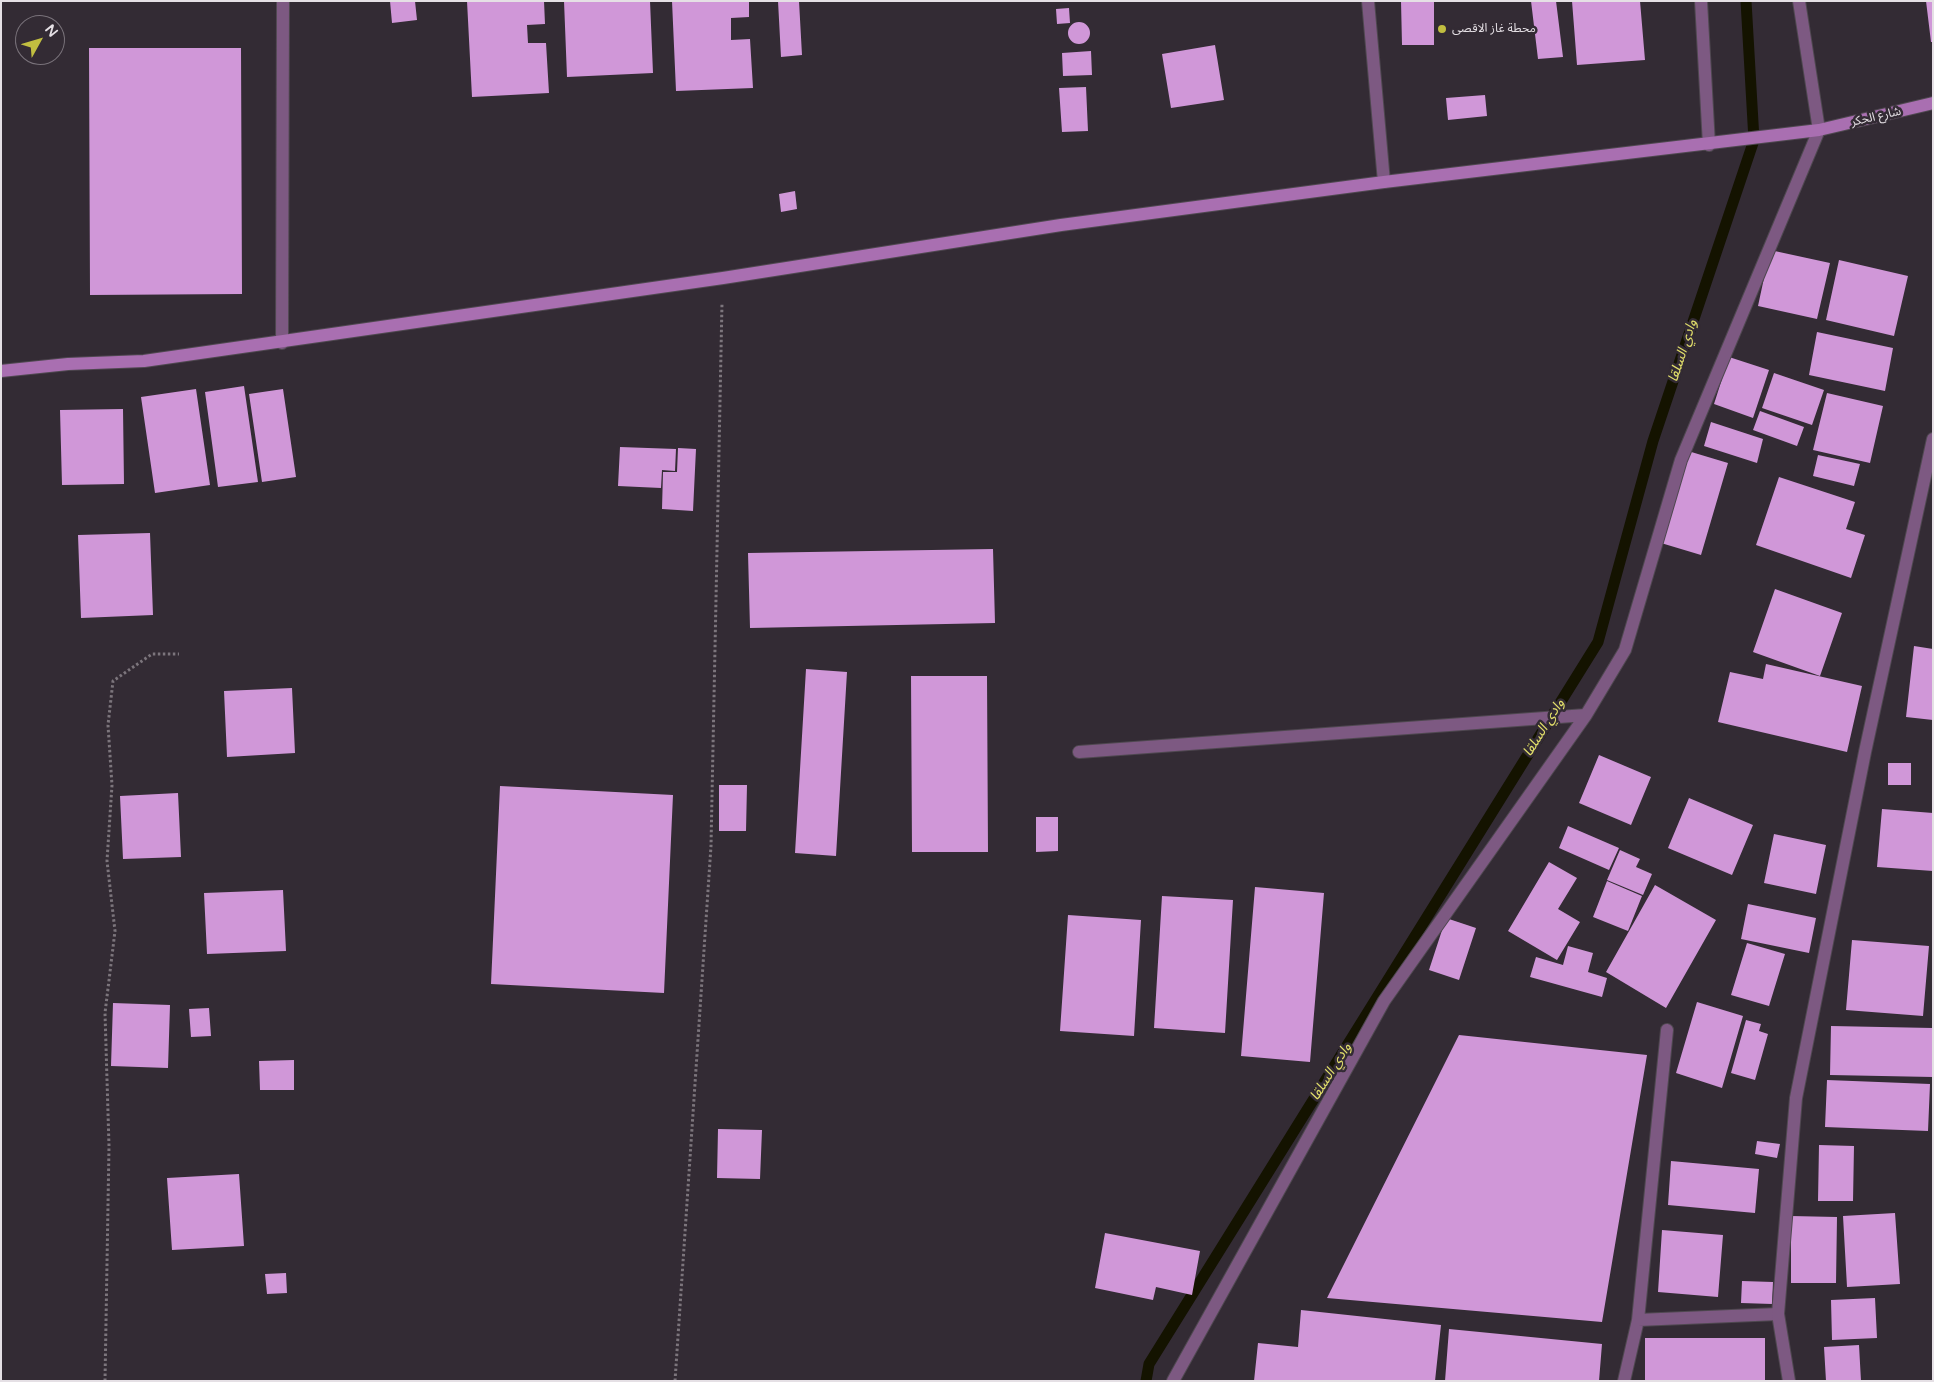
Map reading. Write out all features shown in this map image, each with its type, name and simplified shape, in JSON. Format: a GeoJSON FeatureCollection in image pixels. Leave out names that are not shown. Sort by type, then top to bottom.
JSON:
{"type":"FeatureCollection","features":[{"type":"Feature","properties":{"kind":"street"},"geometry":{"type":"LineString","coordinates":[[282,342],[283,1]]}},
{"type":"Feature","properties":{"kind":"street"},"geometry":{"type":"LineString","coordinates":[[1368,1],[1384,182]]}},
{"type":"Feature","properties":{"kind":"street"},"geometry":{"type":"LineString","coordinates":[[1701,1],[1712,144]]}},
{"type":"Feature","properties":{"kind":"street"},"geometry":{"type":"LineString","coordinates":[[1173,1381],[1384,1001],[1586,715],[1625,650],[1681,460],[1819,130],[1800,1]]}},
{"type":"Feature","properties":{"kind":"street","name":"شارع الحكر"},"geometry":{"type":"LineString","coordinates":[[1,371],[68,364],[144,362],[722,278],[1061,225],[1384,182],[1793,134],[1819,130],[1933,103]]}},
{"type":"Feature","properties":{"kind":"street"},"geometry":{"type":"LineString","coordinates":[[1790,1381],[1778,1314],[1796,1098],[1864,752],[1933,439]]}},
{"type":"Feature","properties":{"kind":"street"},"geometry":{"type":"LineString","coordinates":[[1079,752],[1586,715]]}},
{"type":"Feature","properties":{"kind":"street"},"geometry":{"type":"LineString","coordinates":[[1624,1381],[1638,1320],[1667,1030]]}},
{"type":"Feature","properties":{"kind":"street"},"geometry":{"type":"LineString","coordinates":[[1638,1320],[1778,1314]]}},
{"type":"Feature","properties":{"kind":"path"},"geometry":{"type":"LineString","coordinates":[[675,1381],[711,846],[722,278]]}},
{"type":"Feature","properties":{"kind":"path"},"geometry":{"type":"LineString","coordinates":[[105,1381],[109,1146],[105,1013],[115,931],[107,861],[112,785],[108,725],[113,681],[152,654],[179,654]]}},
{"type":"Feature","properties":{"kind":"building"},"geometry":{"type":"Polygon","coordinates":[[[390,1],[415,1],[417,20],[392,23],[390,1]]]}},
{"type":"Feature","properties":{"kind":"building"},"geometry":{"type":"Polygon","coordinates":[[[467,1],[544,1],[545,24],[527,25],[528,43],[546,43],[549,93],[472,97],[467,1]]]}},
{"type":"Feature","properties":{"kind":"building"},"geometry":{"type":"Polygon","coordinates":[[[564,1],[650,1],[653,73],[567,77],[564,1]]]}},
{"type":"Feature","properties":{"kind":"building"},"geometry":{"type":"Polygon","coordinates":[[[672,1],[749,1],[749,17],[731,18],[731,40],[750,39],[753,88],[676,91],[672,1]]]}},
{"type":"Feature","properties":{"kind":"building"},"geometry":{"type":"Polygon","coordinates":[[[778,1],[799,1],[802,55],[781,57],[778,1]]]}},
{"type":"Feature","properties":{"kind":"building"},"geometry":{"type":"Polygon","coordinates":[[[1401,1],[1434,1],[1434,45],[1402,45],[1401,1]]]}},
{"type":"Feature","properties":{"kind":"building"},"geometry":{"type":"Polygon","coordinates":[[[1531,1],[1556,1],[1563,57],[1538,59],[1531,1]]]}},
{"type":"Feature","properties":{"kind":"building"},"geometry":{"type":"Polygon","coordinates":[[[1572,1],[1640,1],[1645,60],[1577,65],[1572,1]]]}},
{"type":"Feature","properties":{"kind":"building"},"geometry":{"type":"Polygon","coordinates":[[[1926,1],[1933,1],[1933,42],[1931,42],[1926,1]]]}},
{"type":"Feature","properties":{"kind":"building"},"geometry":{"type":"Polygon","coordinates":[[[1069,8],[1070,23],[1057,24],[1056,9],[1069,8]]]}},
{"type":"Feature","properties":{"kind":"building"},"geometry":{"type":"Polygon","coordinates":[[[1079,22],[1087,25],[1090,33],[1087,41],[1079,44],[1071,41],[1068,33],[1071,25],[1079,22]]]}},
{"type":"Feature","properties":{"kind":"building"},"geometry":{"type":"Polygon","coordinates":[[[1215,45],[1224,100],[1171,108],[1162,54],[1215,45]]]}},
{"type":"Feature","properties":{"kind":"building"},"geometry":{"type":"Polygon","coordinates":[[[89,48],[241,48],[242,294],[90,295],[89,48]]]}},
{"type":"Feature","properties":{"kind":"building"},"geometry":{"type":"Polygon","coordinates":[[[1091,51],[1092,75],[1063,76],[1062,53],[1091,51]]]}},
{"type":"Feature","properties":{"kind":"building"},"geometry":{"type":"Polygon","coordinates":[[[1086,87],[1088,131],[1062,132],[1059,88],[1086,87]]]}},
{"type":"Feature","properties":{"kind":"building"},"geometry":{"type":"Polygon","coordinates":[[[1485,95],[1487,116],[1448,120],[1446,98],[1485,95]]]}},
{"type":"Feature","properties":{"kind":"building"},"geometry":{"type":"Polygon","coordinates":[[[795,191],[797,209],[781,212],[779,194],[795,191]]]}},
{"type":"Feature","properties":{"kind":"building"},"geometry":{"type":"Polygon","coordinates":[[[1770,250],[1830,263],[1817,319],[1758,306],[1770,250]]]}},
{"type":"Feature","properties":{"kind":"building"},"geometry":{"type":"Polygon","coordinates":[[[1839,260],[1908,276],[1894,336],[1826,320],[1839,260]]]}},
{"type":"Feature","properties":{"kind":"building"},"geometry":{"type":"Polygon","coordinates":[[[1817,332],[1893,348],[1885,391],[1809,375],[1817,332]]]}},
{"type":"Feature","properties":{"kind":"building"},"geometry":{"type":"Polygon","coordinates":[[[1729,357],[1769,370],[1753,418],[1714,404],[1729,357]]]}},
{"type":"Feature","properties":{"kind":"building"},"geometry":{"type":"Polygon","coordinates":[[[1774,373],[1824,390],[1812,425],[1762,408],[1774,373]]]}},
{"type":"Feature","properties":{"kind":"building"},"geometry":{"type":"Polygon","coordinates":[[[244,386],[258,482],[218,487],[205,392],[244,386]]]}},
{"type":"Feature","properties":{"kind":"building"},"geometry":{"type":"Polygon","coordinates":[[[196,389],[210,485],[155,493],[141,397],[196,389]]]}},
{"type":"Feature","properties":{"kind":"building"},"geometry":{"type":"Polygon","coordinates":[[[283,389],[296,477],[262,482],[249,394],[283,389]]]}},
{"type":"Feature","properties":{"kind":"building"},"geometry":{"type":"Polygon","coordinates":[[[1827,393],[1883,406],[1870,463],[1813,450],[1827,393]]]}},
{"type":"Feature","properties":{"kind":"building"},"geometry":{"type":"Polygon","coordinates":[[[123,409],[124,484],[62,485],[60,410],[123,409]]]}},
{"type":"Feature","properties":{"kind":"building"},"geometry":{"type":"Polygon","coordinates":[[[1760,411],[1804,427],[1797,446],[1753,430],[1760,411]]]}},
{"type":"Feature","properties":{"kind":"building"},"geometry":{"type":"Polygon","coordinates":[[[1711,422],[1763,439],[1757,463],[1704,446],[1711,422]]]}},
{"type":"Feature","properties":{"kind":"building"},"geometry":{"type":"Polygon","coordinates":[[[620,447],[676,449],[675,471],[662,470],[661,488],[618,486],[620,447]]]}},
{"type":"Feature","properties":{"kind":"building"},"geometry":{"type":"Polygon","coordinates":[[[678,448],[696,449],[693,511],[662,509],[663,472],[677,472],[678,448]]]}},
{"type":"Feature","properties":{"kind":"building"},"geometry":{"type":"Polygon","coordinates":[[[1688,451],[1728,463],[1701,555],[1661,543],[1688,451]]]}},
{"type":"Feature","properties":{"kind":"building"},"geometry":{"type":"Polygon","coordinates":[[[1818,455],[1860,464],[1854,486],[1813,476],[1818,455]]]}},
{"type":"Feature","properties":{"kind":"building"},"geometry":{"type":"Polygon","coordinates":[[[1779,477],[1855,502],[1846,529],[1865,535],[1851,578],[1756,545],[1779,477]]]}},
{"type":"Feature","properties":{"kind":"building"},"geometry":{"type":"Polygon","coordinates":[[[150,533],[153,615],[81,618],[78,535],[150,533]]]}},
{"type":"Feature","properties":{"kind":"building"},"geometry":{"type":"Polygon","coordinates":[[[993,549],[995,623],[750,628],[748,553],[993,549]]]}},
{"type":"Feature","properties":{"kind":"building"},"geometry":{"type":"Polygon","coordinates":[[[1775,589],[1842,613],[1820,676],[1753,652],[1775,589]]]}},
{"type":"Feature","properties":{"kind":"building"},"geometry":{"type":"Polygon","coordinates":[[[1914,646],[1933,649],[1933,720],[1906,717],[1914,646]]]}},
{"type":"Feature","properties":{"kind":"building"},"geometry":{"type":"Polygon","coordinates":[[[1766,664],[1862,686],[1847,752],[1718,722],[1730,672],[1763,679],[1766,664]]]}},
{"type":"Feature","properties":{"kind":"building"},"geometry":{"type":"Polygon","coordinates":[[[806,669],[847,672],[836,856],[795,853],[806,669]]]}},
{"type":"Feature","properties":{"kind":"building"},"geometry":{"type":"Polygon","coordinates":[[[911,676],[987,676],[988,852],[912,852],[911,676]]]}},
{"type":"Feature","properties":{"kind":"building"},"geometry":{"type":"Polygon","coordinates":[[[292,688],[295,753],[227,757],[224,691],[292,688]]]}},
{"type":"Feature","properties":{"kind":"building"},"geometry":{"type":"Polygon","coordinates":[[[1599,755],[1651,777],[1631,825],[1579,803],[1599,755]]]}},
{"type":"Feature","properties":{"kind":"building"},"geometry":{"type":"Polygon","coordinates":[[[1888,763],[1911,763],[1911,785],[1888,785],[1888,763]]]}},
{"type":"Feature","properties":{"kind":"building"},"geometry":{"type":"Polygon","coordinates":[[[719,785],[747,785],[746,831],[719,831],[719,785]]]}},
{"type":"Feature","properties":{"kind":"building"},"geometry":{"type":"Polygon","coordinates":[[[500,786],[673,795],[664,993],[491,984],[500,786]]]}},
{"type":"Feature","properties":{"kind":"building"},"geometry":{"type":"Polygon","coordinates":[[[178,793],[181,857],[123,859],[120,796],[178,793]]]}},
{"type":"Feature","properties":{"kind":"building"},"geometry":{"type":"Polygon","coordinates":[[[1689,798],[1753,825],[1732,875],[1668,848],[1689,798]]]}},
{"type":"Feature","properties":{"kind":"building"},"geometry":{"type":"Polygon","coordinates":[[[1882,809],[1933,813],[1933,871],[1877,867],[1882,809]]]}},
{"type":"Feature","properties":{"kind":"building"},"geometry":{"type":"Polygon","coordinates":[[[1036,817],[1058,817],[1058,851],[1036,852],[1036,817]]]}},
{"type":"Feature","properties":{"kind":"building"},"geometry":{"type":"Polygon","coordinates":[[[1568,826],[1619,848],[1609,870],[1559,848],[1568,826]]]}},
{"type":"Feature","properties":{"kind":"building"},"geometry":{"type":"Polygon","coordinates":[[[1774,834],[1826,845],[1816,894],[1764,883],[1774,834]]]}},
{"type":"Feature","properties":{"kind":"building"},"geometry":{"type":"Polygon","coordinates":[[[1620,850],[1640,859],[1636,867],[1652,874],[1643,895],[1607,880],[1620,850]]]}},
{"type":"Feature","properties":{"kind":"building"},"geometry":{"type":"Polygon","coordinates":[[[1549,862],[1577,878],[1558,909],[1580,922],[1557,960],[1508,931],[1549,862]]]}},
{"type":"Feature","properties":{"kind":"building"},"geometry":{"type":"Polygon","coordinates":[[[1607,881],[1642,896],[1628,931],[1593,917],[1607,881]]]}},
{"type":"Feature","properties":{"kind":"building"},"geometry":{"type":"Polygon","coordinates":[[[1655,885],[1716,920],[1666,1008],[1606,972],[1655,885]]]}},
{"type":"Feature","properties":{"kind":"building"},"geometry":{"type":"Polygon","coordinates":[[[1255,887],[1324,893],[1310,1062],[1241,1056],[1255,887]]]}},
{"type":"Feature","properties":{"kind":"building"},"geometry":{"type":"Polygon","coordinates":[[[283,890],[286,951],[207,954],[204,893],[283,890]]]}},
{"type":"Feature","properties":{"kind":"building"},"geometry":{"type":"Polygon","coordinates":[[[1162,896],[1233,900],[1225,1033],[1154,1028],[1162,896]]]}},
{"type":"Feature","properties":{"kind":"building"},"geometry":{"type":"Polygon","coordinates":[[[1748,904],[1816,918],[1809,953],[1741,939],[1748,904]]]}},
{"type":"Feature","properties":{"kind":"building"},"geometry":{"type":"Polygon","coordinates":[[[1068,915],[1141,920],[1134,1036],[1060,1031],[1068,915]]]}},
{"type":"Feature","properties":{"kind":"building"},"geometry":{"type":"Polygon","coordinates":[[[1446,918],[1476,928],[1459,980],[1429,970],[1446,918]]]}},
{"type":"Feature","properties":{"kind":"building"},"geometry":{"type":"Polygon","coordinates":[[[1852,940],[1929,946],[1923,1016],[1846,1010],[1852,940]]]}},
{"type":"Feature","properties":{"kind":"building"},"geometry":{"type":"Polygon","coordinates":[[[1747,943],[1785,954],[1769,1006],[1731,995],[1747,943]]]}},
{"type":"Feature","properties":{"kind":"building"},"geometry":{"type":"Polygon","coordinates":[[[1568,946],[1593,953],[1588,972],[1607,978],[1602,997],[1530,977],[1536,957],[1563,965],[1568,946]]]}},
{"type":"Feature","properties":{"kind":"building"},"geometry":{"type":"Polygon","coordinates":[[[1697,1002],[1743,1016],[1722,1088],[1676,1073],[1697,1002]]]}},
{"type":"Feature","properties":{"kind":"building"},"geometry":{"type":"Polygon","coordinates":[[[113,1003],[170,1005],[168,1068],[111,1066],[113,1003]]]}},
{"type":"Feature","properties":{"kind":"building"},"geometry":{"type":"Polygon","coordinates":[[[209,1008],[211,1036],[191,1037],[189,1009],[209,1008]]]}},
{"type":"Feature","properties":{"kind":"building"},"geometry":{"type":"Polygon","coordinates":[[[1746,1020],[1761,1024],[1759,1031],[1768,1034],[1755,1080],[1731,1073],[1746,1020]]]}},
{"type":"Feature","properties":{"kind":"building"},"geometry":{"type":"Polygon","coordinates":[[[1831,1026],[1933,1028],[1933,1077],[1830,1075],[1831,1026]]]}},
{"type":"Feature","properties":{"kind":"building"},"geometry":{"type":"Polygon","coordinates":[[[1459,1035],[1647,1055],[1602,1322],[1327,1298],[1459,1035]]]}},
{"type":"Feature","properties":{"kind":"building"},"geometry":{"type":"Polygon","coordinates":[[[294,1060],[294,1090],[260,1090],[259,1061],[294,1060]]]}},
{"type":"Feature","properties":{"kind":"building"},"geometry":{"type":"Polygon","coordinates":[[[1827,1080],[1930,1084],[1928,1131],[1825,1127],[1827,1080]]]}},
{"type":"Feature","properties":{"kind":"building"},"geometry":{"type":"Polygon","coordinates":[[[718,1129],[762,1130],[760,1179],[717,1178],[718,1129]]]}},
{"type":"Feature","properties":{"kind":"building"},"geometry":{"type":"Polygon","coordinates":[[[1757,1141],[1780,1144],[1777,1158],[1755,1154],[1757,1141]]]}},
{"type":"Feature","properties":{"kind":"building"},"geometry":{"type":"Polygon","coordinates":[[[1819,1145],[1854,1146],[1853,1201],[1818,1201],[1819,1145]]]}},
{"type":"Feature","properties":{"kind":"building"},"geometry":{"type":"Polygon","coordinates":[[[1671,1161],[1759,1169],[1755,1213],[1668,1205],[1671,1161]]]}},
{"type":"Feature","properties":{"kind":"building"},"geometry":{"type":"Polygon","coordinates":[[[239,1174],[244,1246],[172,1250],[167,1178],[239,1174]]]}},
{"type":"Feature","properties":{"kind":"building"},"geometry":{"type":"Polygon","coordinates":[[[1895,1213],[1900,1284],[1847,1287],[1843,1216],[1895,1213]]]}},
{"type":"Feature","properties":{"kind":"building"},"geometry":{"type":"Polygon","coordinates":[[[1791,1216],[1837,1217],[1836,1283],[1791,1283],[1791,1216]]]}},
{"type":"Feature","properties":{"kind":"building"},"geometry":{"type":"Polygon","coordinates":[[[1662,1230],[1723,1235],[1718,1297],[1658,1292],[1662,1230]]]}},
{"type":"Feature","properties":{"kind":"building"},"geometry":{"type":"Polygon","coordinates":[[[1105,1233],[1200,1251],[1192,1295],[1156,1287],[1153,1300],[1095,1288],[1105,1233]]]}},
{"type":"Feature","properties":{"kind":"building"},"geometry":{"type":"Polygon","coordinates":[[[286,1273],[287,1293],[267,1294],[265,1274],[286,1273]]]}},
{"type":"Feature","properties":{"kind":"building"},"geometry":{"type":"Polygon","coordinates":[[[1742,1281],[1773,1282],[1772,1304],[1741,1303],[1742,1281]]]}},
{"type":"Feature","properties":{"kind":"building"},"geometry":{"type":"Polygon","coordinates":[[[1875,1298],[1877,1338],[1832,1340],[1831,1300],[1875,1298]]]}},
{"type":"Feature","properties":{"kind":"building"},"geometry":{"type":"Polygon","coordinates":[[[1301,1310],[1441,1325],[1435,1381],[1254,1381],[1258,1343],[1298,1347],[1301,1310]]]}},
{"type":"Feature","properties":{"kind":"building"},"geometry":{"type":"Polygon","coordinates":[[[1449,1329],[1602,1344],[1599,1381],[1445,1381],[1449,1329]]]}},
{"type":"Feature","properties":{"kind":"building"},"geometry":{"type":"Polygon","coordinates":[[[1645,1338],[1765,1338],[1765,1381],[1645,1381],[1645,1338]]]}},
{"type":"Feature","properties":{"kind":"building"},"geometry":{"type":"Polygon","coordinates":[[[1859,1345],[1861,1381],[1826,1381],[1824,1347],[1859,1345]]]}},
{"type":"Feature","properties":{"kind":"waterway","name":"وادي السلقا"},"geometry":{"type":"LineString","coordinates":[[1146,1381],[1149,1364],[1598,642],[1653,441],[1754,140],[1746,1]]}},
{"type":"Feature","properties":{"kind":"place","name":"محطة غاز الاقصى"},"geometry":{"type":"Point","coordinates":[1442,29]}}]}
